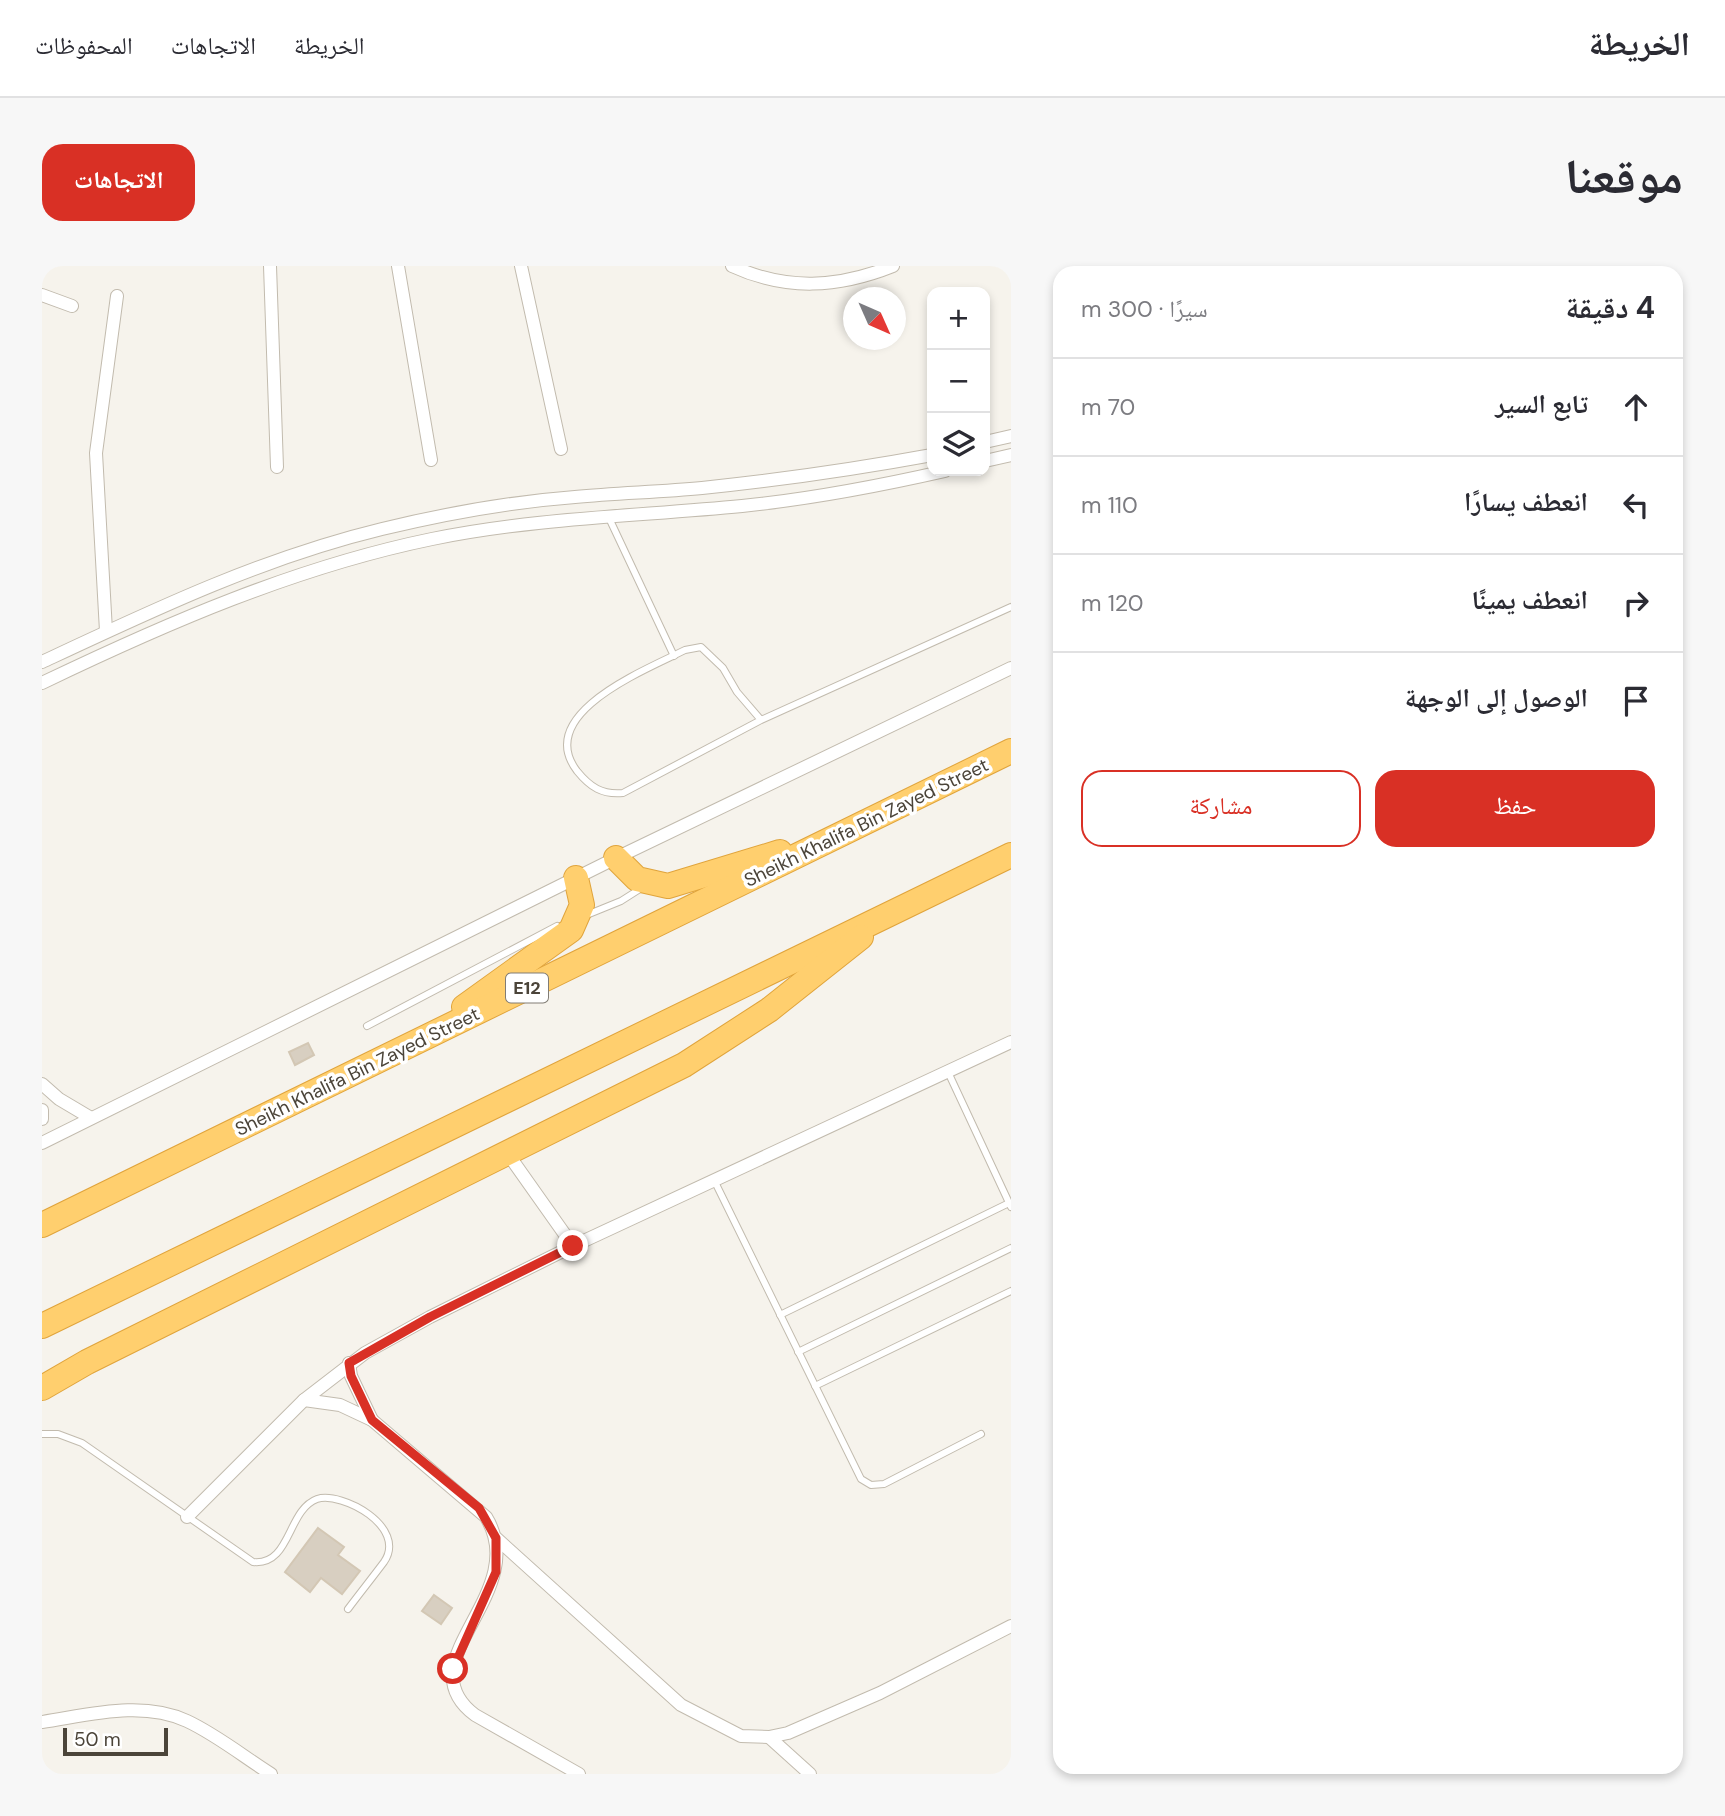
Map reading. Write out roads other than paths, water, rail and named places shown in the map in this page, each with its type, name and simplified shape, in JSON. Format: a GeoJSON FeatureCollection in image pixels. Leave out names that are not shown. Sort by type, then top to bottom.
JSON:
{"type":"FeatureCollection","features":[{"type":"Feature","properties":{"kind":"highway","name":"Sheikh Khalifa Bin Zayed Street"},"geometry":{"type":"LineString","coordinates":[[42,1225],[1011,751]]}},
{"type":"Feature","properties":{"kind":"highway"},"geometry":{"type":"LineString","coordinates":[[616,858],[629,874],[647,883],[678,884],[755,858],[822,843]]}},
{"type":"Feature","properties":{"kind":"highway"},"geometry":{"type":"LineString","coordinates":[[42,1326],[1011,855]]}},
{"type":"Feature","properties":{"kind":"highway"},"geometry":{"type":"LineString","coordinates":[[429,1036],[490,987],[566,935],[578,918],[582,898],[576,878]]}},
{"type":"Feature","properties":{"kind":"highway"},"geometry":{"type":"LineString","coordinates":[[42,1388],[87,1362],[654,1081],[713,1048],[795,991],[889,914]]}},
{"type":"Feature","properties":{"kind":"street"},"geometry":{"type":"LineString","coordinates":[[270,266],[277,467]]}},
{"type":"Feature","properties":{"kind":"street"},"geometry":{"type":"LineString","coordinates":[[398,266],[431,460]]}},
{"type":"Feature","properties":{"kind":"street"},"geometry":{"type":"LineString","coordinates":[[521,266],[561,449]]}},
{"type":"Feature","properties":{"kind":"street"},"geometry":{"type":"LineString","coordinates":[[732,266],[782,283],[821,285],[862,277],[893,266]]}},
{"type":"Feature","properties":{"kind":"street"},"geometry":{"type":"LineString","coordinates":[[42,295],[72,306]]}},
{"type":"Feature","properties":{"kind":"street"},"geometry":{"type":"LineString","coordinates":[[106,631],[96,453],[117,296]]}},
{"type":"Feature","properties":{"kind":"street"},"geometry":{"type":"LineString","coordinates":[[990,441],[1011,436]]}},
{"type":"Feature","properties":{"kind":"street"},"geometry":{"type":"LineString","coordinates":[[990,460],[1011,455]]}},
{"type":"Feature","properties":{"kind":"street"},"geometry":{"type":"LineString","coordinates":[[42,662],[236,575],[383,529],[477,510],[573,497],[701,488],[927,456]]}},
{"type":"Feature","properties":{"kind":"street"},"geometry":{"type":"LineString","coordinates":[[42,683],[204,611],[336,562],[483,530],[746,505],[886,484],[927,475]]}},
{"type":"Feature","properties":{"kind":"street"},"geometry":{"type":"LineString","coordinates":[[42,1143],[616,858],[1011,668]]}},
{"type":"Feature","properties":{"kind":"street"},"geometry":{"type":"LineString","coordinates":[[187,1517],[304,1400],[349,1363],[430,1317],[573,1246],[1011,1042]]}},
{"type":"Feature","properties":{"kind":"street"},"geometry":{"type":"LineString","coordinates":[[42,1084],[66,1104],[91,1118]]}},
{"type":"Feature","properties":{"kind":"street"},"geometry":{"type":"LineString","coordinates":[[42,1110],[42,1119]]}},
{"type":"Feature","properties":{"kind":"street"},"geometry":{"type":"LineString","coordinates":[[508,1154],[573,1246]]}},
{"type":"Feature","properties":{"kind":"street"},"geometry":{"type":"LineString","coordinates":[[349,1363],[351,1376],[372,1420]]}},
{"type":"Feature","properties":{"kind":"street"},"geometry":{"type":"LineString","coordinates":[[304,1400],[340,1405],[372,1420],[479,1508],[496,1538],[681,1705],[741,1736],[769,1737],[788,1733],[880,1693],[1011,1626]]}},
{"type":"Feature","properties":{"kind":"street"},"geometry":{"type":"LineString","coordinates":[[496,1538],[496,1572],[454,1660],[454,1688],[462,1703],[475,1715],[579,1774]]}},
{"type":"Feature","properties":{"kind":"street"},"geometry":{"type":"LineString","coordinates":[[42,1722],[112,1712],[161,1713],[199,1728],[271,1774]]}},
{"type":"Feature","properties":{"kind":"street"},"geometry":{"type":"LineString","coordinates":[[769,1737],[810,1774]]}},
{"type":"Feature","properties":{"kind":"lane"},"geometry":{"type":"LineString","coordinates":[[609,518],[674,656]]}},
{"type":"Feature","properties":{"kind":"lane"},"geometry":{"type":"LineString","coordinates":[[761,720],[737,692],[723,668],[701,647],[674,656],[593,699],[569,730],[569,752],[574,767],[594,788],[607,794],[623,793],[761,720],[1011,607]]}},
{"type":"Feature","properties":{"kind":"lane"},"geometry":{"type":"LineString","coordinates":[[366,1026],[550,929],[621,901],[647,883]]}},
{"type":"Feature","properties":{"kind":"lane"},"geometry":{"type":"LineString","coordinates":[[780,1315],[1010,1205],[947,1071]]}},
{"type":"Feature","properties":{"kind":"lane"},"geometry":{"type":"LineString","coordinates":[[715,1182],[859,1475],[871,1485],[884,1484],[981,1434]]}},
{"type":"Feature","properties":{"kind":"lane"},"geometry":{"type":"LineString","coordinates":[[798,1352],[1011,1248]]}},
{"type":"Feature","properties":{"kind":"lane"},"geometry":{"type":"LineString","coordinates":[[815,1387],[1011,1291]]}},
{"type":"Feature","properties":{"kind":"lane"},"geometry":{"type":"LineString","coordinates":[[42,1434],[58,1434],[82,1443],[242,1558],[258,1563],[275,1556],[303,1510],[320,1498],[334,1498],[375,1519],[388,1532],[389,1551],[348,1609]]}}]}
